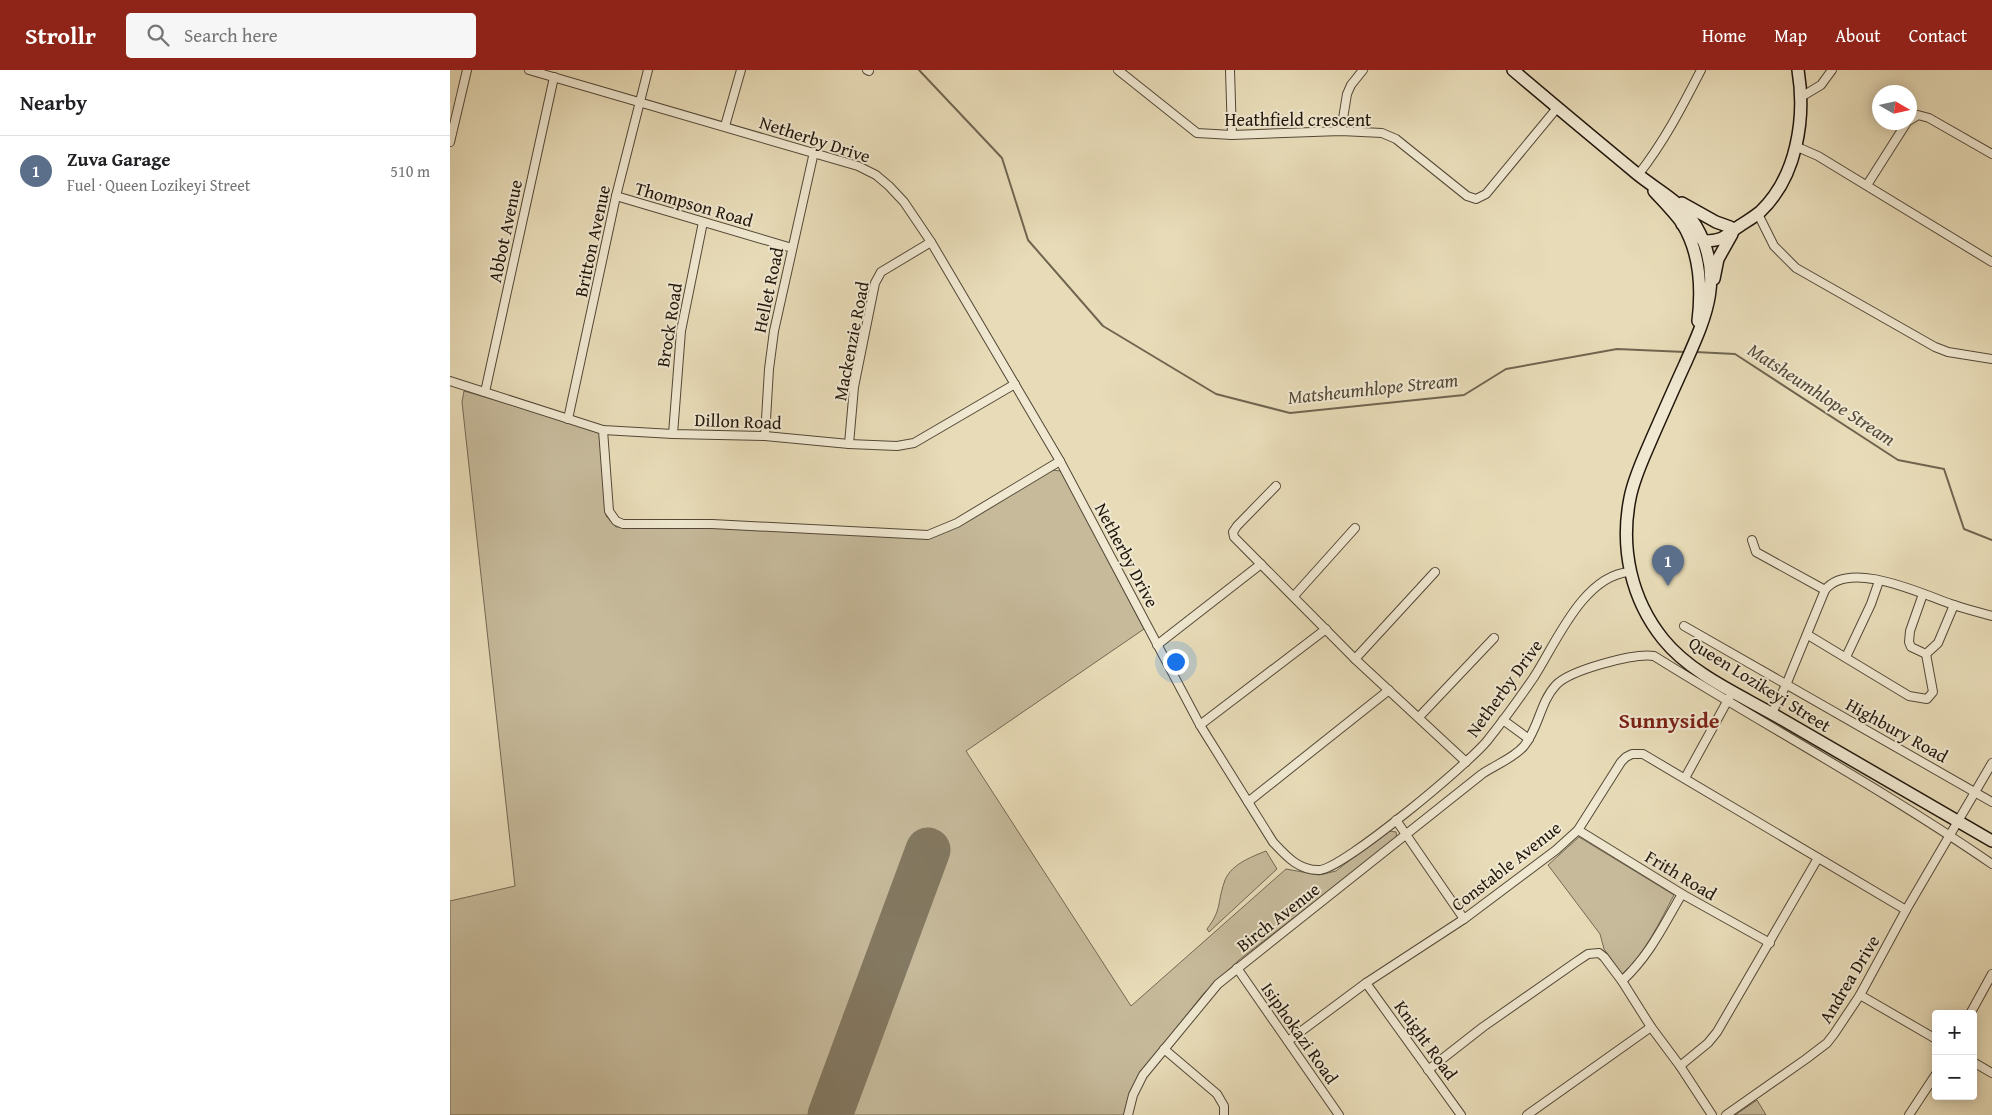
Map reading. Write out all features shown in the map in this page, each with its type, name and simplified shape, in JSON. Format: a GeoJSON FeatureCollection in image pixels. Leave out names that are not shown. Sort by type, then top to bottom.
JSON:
{"type":"FeatureCollection","features":[{"type":"Feature","properties":{"kind":"main road","name":"Queen Lozikeyi Street"},"geometry":{"type":"LineString","coordinates":[[1513,70],[1641,177],[1670,196],[1685,211],[1704,241],[1711,292],[1704,322],[1648,448],[1630,498],[1626,542],[1629,572],[1643,608],[1664,640],[1686,662],[1730,697],[1772,714],[1992,841]]}},
{"type":"Feature","properties":{"kind":"main road"},"geometry":{"type":"LineString","coordinates":[[1682,224],[1704,241],[1717,240],[1758,214],[1775,194],[1785,177],[1795,146],[1801,111],[1798,70]]}},
{"type":"Feature","properties":{"kind":"main road","name":"Queen Lozikeyi Street"},"geometry":{"type":"LineString","coordinates":[[1641,177],[1682,224],[1694,251],[1700,302],[1696,339]]}},
{"type":"Feature","properties":{"kind":"main road"},"geometry":{"type":"LineString","coordinates":[[1670,196],[1698,213],[1734,229]]}},
{"type":"Feature","properties":{"kind":"main road"},"geometry":{"type":"LineString","coordinates":[[1711,292],[1718,259],[1734,229]]}},
{"type":"Feature","properties":{"kind":"main road"},"geometry":{"type":"LineString","coordinates":[[1697,265],[1704,241]]}},
{"type":"Feature","properties":{"kind":"street"},"geometry":{"type":"LineString","coordinates":[[450,142],[467,70]]}},
{"type":"Feature","properties":{"kind":"street","name":"Netherby Drive"},"geometry":{"type":"LineString","coordinates":[[529,70],[550,74],[858,166],[876,175],[904,202],[931,242],[1060,461],[1200,725],[1274,842],[1297,865],[1312,870],[1326,868],[1339,862],[1396,820],[1466,762],[1486,742],[1503,720],[1532,679],[1582,600],[1620,572],[1629,572]]}},
{"type":"Feature","properties":{"kind":"street","name":"Britton Avenue"},"geometry":{"type":"LineString","coordinates":[[568,419],[616,196],[648,70]]}},
{"type":"Feature","properties":{"kind":"street"},"geometry":{"type":"LineString","coordinates":[[725,126],[740,70]]}},
{"type":"Feature","properties":{"kind":"street","name":"Heathfield crescent"},"geometry":{"type":"LineString","coordinates":[[1118,70],[1197,133],[1232,135],[1341,131],[1389,135],[1467,196],[1476,198],[1486,194],[1557,108]]}},
{"type":"Feature","properties":{"kind":"street"},"geometry":{"type":"LineString","coordinates":[[1230,70],[1232,135]]}},
{"type":"Feature","properties":{"kind":"street"},"geometry":{"type":"LineString","coordinates":[[1341,131],[1350,85],[1363,70]]}},
{"type":"Feature","properties":{"kind":"street"},"geometry":{"type":"LineString","coordinates":[[1641,177],[1701,70]]}},
{"type":"Feature","properties":{"kind":"street"},"geometry":{"type":"LineString","coordinates":[[1801,97],[1821,85],[1832,70]]}},
{"type":"Feature","properties":{"kind":"street","name":"Abbot Avenue"},"geometry":{"type":"LineString","coordinates":[[485,392],[550,74]]}},
{"type":"Feature","properties":{"kind":"street"},"geometry":{"type":"LineString","coordinates":[[1917,116],[1929,118],[1992,154]]}},
{"type":"Feature","properties":{"kind":"street"},"geometry":{"type":"LineString","coordinates":[[1866,185],[1902,130]]}},
{"type":"Feature","properties":{"kind":"street"},"geometry":{"type":"LineString","coordinates":[[1795,146],[1818,156],[1992,262]]}},
{"type":"Feature","properties":{"kind":"street","name":"Hellet Road"},"geometry":{"type":"LineString","coordinates":[[765,436],[769,369],[774,331],[814,152]]}},
{"type":"Feature","properties":{"kind":"street","name":"Thompson Road"},"geometry":{"type":"LineString","coordinates":[[616,196],[792,248]]}},
{"type":"Feature","properties":{"kind":"street"},"geometry":{"type":"LineString","coordinates":[[1758,214],[1774,246],[1796,268],[1935,347],[1957,354],[1992,359]]}},
{"type":"Feature","properties":{"kind":"street","name":"Brock Road"},"geometry":{"type":"LineString","coordinates":[[672,434],[681,331],[702,222]]}},
{"type":"Feature","properties":{"kind":"street","name":"Mackenzie Road"},"geometry":{"type":"LineString","coordinates":[[849,444],[854,387],[875,283],[881,272],[931,242]]}},
{"type":"Feature","properties":{"kind":"street","name":"Dillon Road"},"geometry":{"type":"LineString","coordinates":[[450,382],[603,430],[765,436],[849,444],[897,446],[910,445],[1015,384]]}},
{"type":"Feature","properties":{"kind":"street"},"geometry":{"type":"LineString","coordinates":[[603,430],[609,512],[616,521],[623,524],[749,525],[928,535],[958,523],[1060,461]]}},
{"type":"Feature","properties":{"kind":"street"},"geometry":{"type":"LineString","coordinates":[[1276,486],[1237,526],[1233,535],[1355,659],[1466,762]]}},
{"type":"Feature","properties":{"kind":"street"},"geometry":{"type":"LineString","coordinates":[[1294,596],[1355,528]]}},
{"type":"Feature","properties":{"kind":"street"},"geometry":{"type":"LineString","coordinates":[[1752,540],[1756,552],[1825,590]]}},
{"type":"Feature","properties":{"kind":"street"},"geometry":{"type":"LineString","coordinates":[[1157,644],[1260,564]]}},
{"type":"Feature","properties":{"kind":"street"},"geometry":{"type":"LineString","coordinates":[[1355,659],[1435,572]]}},
{"type":"Feature","properties":{"kind":"street"},"geometry":{"type":"LineString","coordinates":[[1772,714],[1808,635],[1825,590],[1830,583],[1847,578],[1894,583],[1954,605],[1992,616]]}},
{"type":"Feature","properties":{"kind":"street"},"geometry":{"type":"LineString","coordinates":[[1846,657],[1871,604],[1879,580]]}},
{"type":"Feature","properties":{"kind":"street"},"geometry":{"type":"LineString","coordinates":[[1923,594],[1910,631],[1909,642],[1915,650],[1926,654]]}},
{"type":"Feature","properties":{"kind":"street"},"geometry":{"type":"LineString","coordinates":[[1926,654],[1938,643],[1954,605]]}},
{"type":"Feature","properties":{"kind":"street","name":"Highbury Road"},"geometry":{"type":"LineString","coordinates":[[1684,626],[1992,802]]}},
{"type":"Feature","properties":{"kind":"street"},"geometry":{"type":"LineString","coordinates":[[1200,725],[1326,629]]}},
{"type":"Feature","properties":{"kind":"street"},"geometry":{"type":"LineString","coordinates":[[1808,635],[1910,696],[1927,699],[1930,697],[1933,687],[1926,654]]}},
{"type":"Feature","properties":{"kind":"street"},"geometry":{"type":"LineString","coordinates":[[1419,717],[1494,638]]}},
{"type":"Feature","properties":{"kind":"street","name":"Birch Avenue"},"geometry":{"type":"LineString","coordinates":[[1128,1115],[1137,1085],[1218,984],[1482,774],[1514,755],[1529,739],[1556,685],[1577,672],[1633,656],[1644,654],[1654,656],[1730,697],[1992,864]]}},
{"type":"Feature","properties":{"kind":"street"},"geometry":{"type":"LineString","coordinates":[[1248,802],[1389,690]]}},
{"type":"Feature","properties":{"kind":"street"},"geometry":{"type":"LineString","coordinates":[[1685,778],[1730,697]]}},
{"type":"Feature","properties":{"kind":"street"},"geometry":{"type":"LineString","coordinates":[[1503,720],[1529,739]]}},
{"type":"Feature","properties":{"kind":"street","name":"Constable Avenue"},"geometry":{"type":"LineString","coordinates":[[1288,1041],[1366,983],[1464,919],[1556,850],[1578,830],[1612,774],[1626,757],[1638,753],[1685,778],[1906,910]]}},
{"type":"Feature","properties":{"kind":"street","name":"Andrea Drive"},"geometry":{"type":"LineString","coordinates":[[1726,1115],[1826,1043],[1844,1021],[1992,763]]}},
{"type":"Feature","properties":{"kind":"street"},"geometry":{"type":"LineString","coordinates":[[1396,820],[1464,919]]}},
{"type":"Feature","properties":{"kind":"street","name":"Frith Road"},"geometry":{"type":"LineString","coordinates":[[1578,830],[1682,894],[1770,943]]}},
{"type":"Feature","properties":{"kind":"street"},"geometry":{"type":"LineString","coordinates":[[1680,1066],[1708,1043],[1770,943],[1818,858]]}},
{"type":"Feature","properties":{"kind":"street"},"geometry":{"type":"LineString","coordinates":[[1622,981],[1639,965],[1682,894]]}},
{"type":"Feature","properties":{"kind":"street"},"geometry":{"type":"LineString","coordinates":[[1428,1070],[1511,1007],[1588,954],[1599,953],[1622,981],[1651,1027],[1680,1066],[1712,1115]]}},
{"type":"Feature","properties":{"kind":"street","name":"Isiphokazi Road"},"geometry":{"type":"LineString","coordinates":[[1237,968],[1338,1115]]}},
{"type":"Feature","properties":{"kind":"street"},"geometry":{"type":"LineString","coordinates":[[1972,1010],[1992,974]]}},
{"type":"Feature","properties":{"kind":"street","name":"Knight Road"},"geometry":{"type":"LineString","coordinates":[[1366,983],[1461,1115]]}},
{"type":"Feature","properties":{"kind":"street"},"geometry":{"type":"LineString","coordinates":[[1860,995],[1932,1037]]}},
{"type":"Feature","properties":{"kind":"street"},"geometry":{"type":"LineString","coordinates":[[1527,1115],[1651,1027]]}},
{"type":"Feature","properties":{"kind":"street"},"geometry":{"type":"LineString","coordinates":[[1164,1049],[1217,1094],[1224,1106],[1224,1115]]}},
{"type":"Feature","properties":{"kind":"street"},"geometry":{"type":"LineString","coordinates":[[1977,1064],[1992,1073]]}},
{"type":"Feature","properties":{"kind":"street"},"geometry":{"type":"LineString","coordinates":[[1909,1115],[1932,1080]]}},
{"type":"Feature","properties":{"kind":"shaded area"},"geometry":{"type":"Polygon","coordinates":[[[464,391],[597,430],[600,434],[606,516],[616,527],[711,527],[929,537],[1051,470],[1061,471],[1144,629],[966,751],[1131,1006],[1286,869],[1319,875],[1336,871],[1383,834],[1390,831],[1396,832],[1397,838],[1239,960],[1204,993],[1138,1076],[1124,1115],[450,1115],[450,901],[515,886],[462,402],[464,391]]]}},
{"type":"Feature","properties":{"kind":"shaded area"},"geometry":{"type":"Polygon","coordinates":[[[1579,837],[1674,895],[1645,947],[1622,974],[1604,949],[1600,934],[1548,865],[1579,837]]]}},
{"type":"Feature","properties":{"kind":"shaded area"},"geometry":{"type":"Polygon","coordinates":[[[1266,851],[1277,869],[1209,932],[1207,929],[1217,911],[1224,883],[1231,871],[1241,863],[1266,851]]]}},
{"type":"Feature","properties":{"kind":"shaded area"},"geometry":{"type":"Polygon","coordinates":[[[1757,1100],[1766,1115],[1735,1115],[1757,1100]]]}},
{"type":"Feature","properties":{"kind":"waterway","name":"Matsheumhlope Stream"},"geometry":{"type":"LineString","coordinates":[[919,70],[1002,158],[1028,240],[1103,326],[1216,394],[1290,413],[1464,395],[1506,369],[1617,349],[1685,352]]}},
{"type":"Feature","properties":{"kind":"waterway","name":"Matsheumhlope Stream"},"geometry":{"type":"LineString","coordinates":[[1695,352],[1735,354],[1898,460],[1944,469],[1964,529],[1992,540]]}},
{"type":"Feature","properties":{"kind":"runway"},"geometry":{"type":"LineString","coordinates":[[830,1115],[928,850]]}},
{"type":"Feature","properties":{"kind":"place","name":"Zuva Garage"},"geometry":{"type":"Point","coordinates":[1668,586]}},
{"type":"Feature","properties":{"kind":"district","name":"Sunnyside"},"geometry":{"type":"Point","coordinates":[1669,720]}}]}
